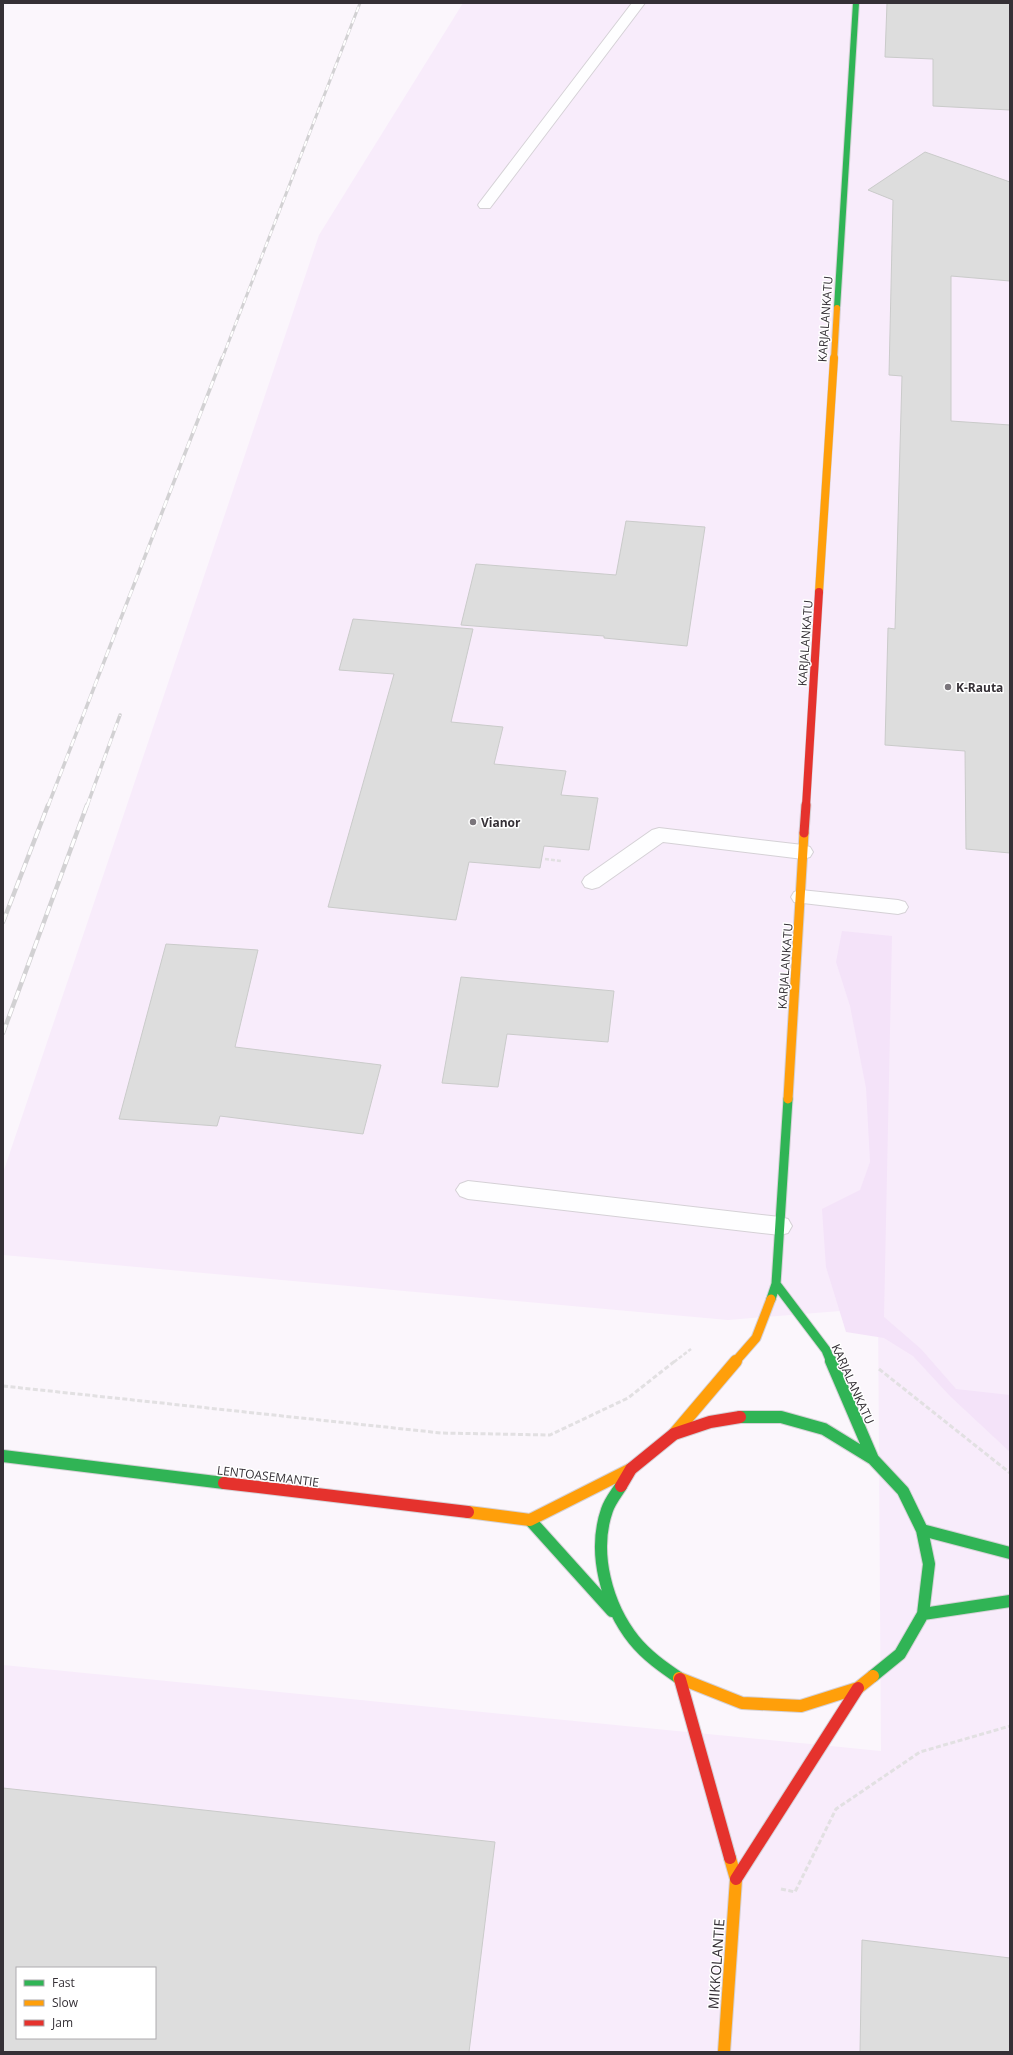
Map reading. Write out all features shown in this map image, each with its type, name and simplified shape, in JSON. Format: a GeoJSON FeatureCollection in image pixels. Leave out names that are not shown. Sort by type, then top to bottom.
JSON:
{"type":"FeatureCollection","features":[{"type":"Feature","properties":{"kind":"street","name":"KARJALANKATU"},"geometry":{"type":"LineString","coordinates":[[674,1434],[756,1338],[776,1284],[856,3]]}},
{"type":"Feature","properties":{"kind":"street","name":"KARJALANKATU"},"geometry":{"type":"LineString","coordinates":[[776,1284],[826,1350],[873,1459]]}},
{"type":"Feature","properties":{"kind":"street"},"geometry":{"type":"LineString","coordinates":[[736,1879],[858,1688],[900,1654],[923,1614],[929,1564],[922,1530],[903,1491],[873,1459],[824,1429],[781,1417],[740,1417],[710,1422],[674,1434],[631,1469],[530,1520],[619,1619],[647,1654],[680,1680],[742,1703],[801,1706],[858,1688]]}},
{"type":"Feature","properties":{"kind":"street","name":"LENTOASEMANTIE"},"geometry":{"type":"LineString","coordinates":[[3,1456],[530,1520]]}},
{"type":"Feature","properties":{"kind":"street"},"geometry":{"type":"LineString","coordinates":[[619,1619],[603,1572],[602,1540],[606,1511],[631,1469]]}},
{"type":"Feature","properties":{"kind":"street"},"geometry":{"type":"LineString","coordinates":[[922,1530],[1010,1552]]}},
{"type":"Feature","properties":{"kind":"street"},"geometry":{"type":"LineString","coordinates":[[923,1614],[1010,1601]]}},
{"type":"Feature","properties":{"kind":"street"},"geometry":{"type":"LineString","coordinates":[[680,1680],[736,1879]]}},
{"type":"Feature","properties":{"kind":"street","name":"MIKKOLANTIE"},"geometry":{"type":"LineString","coordinates":[[724,2052],[736,1879]]}},
{"type":"Feature","properties":{"kind":"lane"},"geometry":{"type":"LineString","coordinates":[[485,205],[639,3]]}},
{"type":"Feature","properties":{"kind":"lane"},"geometry":{"type":"LineString","coordinates":[[592,882],[659,836],[803,852]]}},
{"type":"Feature","properties":{"kind":"lane"},"geometry":{"type":"LineString","coordinates":[[801,897],[898,908]]}},
{"type":"Feature","properties":{"kind":"lane"},"geometry":{"type":"LineString","coordinates":[[468,1190],[780,1226]]}},
{"type":"Feature","properties":{"kind":"path"},"geometry":{"type":"LineString","coordinates":[[3,1386],[440,1433],[550,1436],[628,1398],[694,1347]]}},
{"type":"Feature","properties":{"kind":"path"},"geometry":{"type":"LineString","coordinates":[[826,1350],[855,1349],[1010,1473]]}},
{"type":"Feature","properties":{"kind":"path"},"geometry":{"type":"LineString","coordinates":[[736,1879],[795,1892],[836,1809],[920,1752],[1010,1726]]}},
{"type":"Feature","properties":{"kind":"shaded area"},"geometry":{"type":"Polygon","coordinates":[[[463,3],[1010,3],[1010,2052],[3,2052],[3,1665],[881,1751],[878,1308],[728,1320],[3,1255],[3,1173],[319,235],[463,3]]]}},
{"type":"Feature","properties":{"kind":"shaded area"},"geometry":{"type":"Polygon","coordinates":[[[842,931],[892,936],[884,1317],[921,1349],[956,1389],[1010,1395],[1010,1452],[950,1396],[913,1356],[884,1338],[846,1332],[826,1267],[822,1209],[860,1190],[870,1162],[866,1088],[850,1006],[836,962],[842,931]]]}},
{"type":"Feature","properties":{"kind":"building"},"geometry":{"type":"Polygon","coordinates":[[[887,3],[1010,3],[1010,110],[933,106],[933,59],[885,57],[887,3]]]}},
{"type":"Feature","properties":{"kind":"building","name":"K-Rauta"},"geometry":{"type":"Polygon","coordinates":[[[925,152],[1010,182],[1010,281],[951,276],[951,421],[1010,425],[1010,853],[966,849],[965,751],[885,745],[888,628],[895,629],[902,376],[889,375],[893,200],[868,190],[925,152]]]}},
{"type":"Feature","properties":{"kind":"building"},"geometry":{"type":"Polygon","coordinates":[[[626,521],[705,527],[687,646],[604,638],[604,636],[461,625],[476,564],[616,575],[626,521]]]}},
{"type":"Feature","properties":{"kind":"building","name":"Vianor"},"geometry":{"type":"Polygon","coordinates":[[[353,619],[473,629],[451,722],[503,727],[494,764],[566,771],[561,795],[598,798],[589,850],[544,846],[540,868],[469,862],[456,920],[328,907],[394,674],[339,670],[353,619]]]}},
{"type":"Feature","properties":{"kind":"building"},"geometry":{"type":"Polygon","coordinates":[[[166,944],[258,950],[235,1047],[381,1065],[363,1134],[220,1116],[217,1126],[119,1119],[166,944]]]}},
{"type":"Feature","properties":{"kind":"building"},"geometry":{"type":"Polygon","coordinates":[[[461,977],[614,991],[608,1042],[507,1034],[498,1087],[442,1083],[461,977]]]}},
{"type":"Feature","properties":{"kind":"building"},"geometry":{"type":"Polygon","coordinates":[[[3,1788],[495,1842],[469,2052],[3,2052],[3,1788]]]}},
{"type":"Feature","properties":{"kind":"building"},"geometry":{"type":"Polygon","coordinates":[[[862,1940],[1010,1958],[1010,2052],[860,2052],[862,1940]]]}},
{"type":"Feature","properties":{"kind":"railway"},"geometry":{"type":"LineString","coordinates":[[222,359],[360,3]]}},
{"type":"Feature","properties":{"kind":"railway"},"geometry":{"type":"LineString","coordinates":[[48,806],[222,358]]}},
{"type":"Feature","properties":{"kind":"railway"},"geometry":{"type":"LineString","coordinates":[[87,806],[120,715]]}},
{"type":"Feature","properties":{"kind":"railway"},"geometry":{"type":"LineString","coordinates":[[3,922],[48,805]]}},
{"type":"Feature","properties":{"kind":"railway"},"geometry":{"type":"LineString","coordinates":[[3,1033],[87,805]]}},
{"type":"Feature","properties":{"kind":"traffic: fast"},"geometry":{"type":"LineString","coordinates":[[837,308],[856,3]]}},
{"type":"Feature","properties":{"kind":"traffic: fast"},"geometry":{"type":"LineString","coordinates":[[771,1299],[776,1284],[788,1099]]}},
{"type":"Feature","properties":{"kind":"traffic: fast"},"geometry":{"type":"LineString","coordinates":[[776,1284],[826,1350],[873,1459]]}},
{"type":"Feature","properties":{"kind":"traffic: fast"},"geometry":{"type":"LineString","coordinates":[[740,1417],[781,1417],[824,1429],[873,1459],[903,1491],[922,1530],[929,1564],[923,1614],[900,1654],[873,1676]]}},
{"type":"Feature","properties":{"kind":"traffic: fast"},"geometry":{"type":"LineString","coordinates":[[3,1456],[224,1483]]}},
{"type":"Feature","properties":{"kind":"traffic: fast"},"geometry":{"type":"LineString","coordinates":[[621,1486],[607,1509],[603,1531],[602,1550],[608,1589],[624,1625],[635,1641],[648,1655],[679,1678]]}},
{"type":"Feature","properties":{"kind":"traffic: fast"},"geometry":{"type":"LineString","coordinates":[[530,1520],[612,1611]]}},
{"type":"Feature","properties":{"kind":"traffic: fast"},"geometry":{"type":"LineString","coordinates":[[922,1530],[1010,1553]]}},
{"type":"Feature","properties":{"kind":"traffic: fast"},"geometry":{"type":"LineString","coordinates":[[923,1614],[1010,1601]]}},
{"type":"Feature","properties":{"kind":"traffic: slow"},"geometry":{"type":"LineString","coordinates":[[819,592],[837,308]]}},
{"type":"Feature","properties":{"kind":"traffic: slow"},"geometry":{"type":"LineString","coordinates":[[788,1099],[804,833]]}},
{"type":"Feature","properties":{"kind":"traffic: slow"},"geometry":{"type":"LineString","coordinates":[[674,1434],[756,1338],[771,1299]]}},
{"type":"Feature","properties":{"kind":"traffic: slow"},"geometry":{"type":"LineString","coordinates":[[468,1512],[530,1520],[631,1469]]}},
{"type":"Feature","properties":{"kind":"traffic: slow"},"geometry":{"type":"LineString","coordinates":[[679,1678],[742,1703],[801,1706],[858,1688],[873,1676]]}},
{"type":"Feature","properties":{"kind":"traffic: slow"},"geometry":{"type":"LineString","coordinates":[[724,2052],[736,1879],[730,1858]]}},
{"type":"Feature","properties":{"kind":"traffic: jam"},"geometry":{"type":"LineString","coordinates":[[804,833],[819,592]]}},
{"type":"Feature","properties":{"kind":"traffic: jam"},"geometry":{"type":"LineString","coordinates":[[621,1486],[631,1469],[674,1434],[710,1422],[740,1417]]}},
{"type":"Feature","properties":{"kind":"traffic: jam"},"geometry":{"type":"LineString","coordinates":[[224,1483],[468,1512]]}},
{"type":"Feature","properties":{"kind":"traffic: jam"},"geometry":{"type":"LineString","coordinates":[[680,1679],[730,1858]]}},
{"type":"Feature","properties":{"kind":"traffic: jam"},"geometry":{"type":"LineString","coordinates":[[736,1879],[858,1688]]}},
{"type":"Feature","properties":{"kind":"place","name":"K-Rauta"},"geometry":{"type":"Point","coordinates":[948,687]}},
{"type":"Feature","properties":{"kind":"place","name":"Vianor"},"geometry":{"type":"Point","coordinates":[473,822]}}]}
